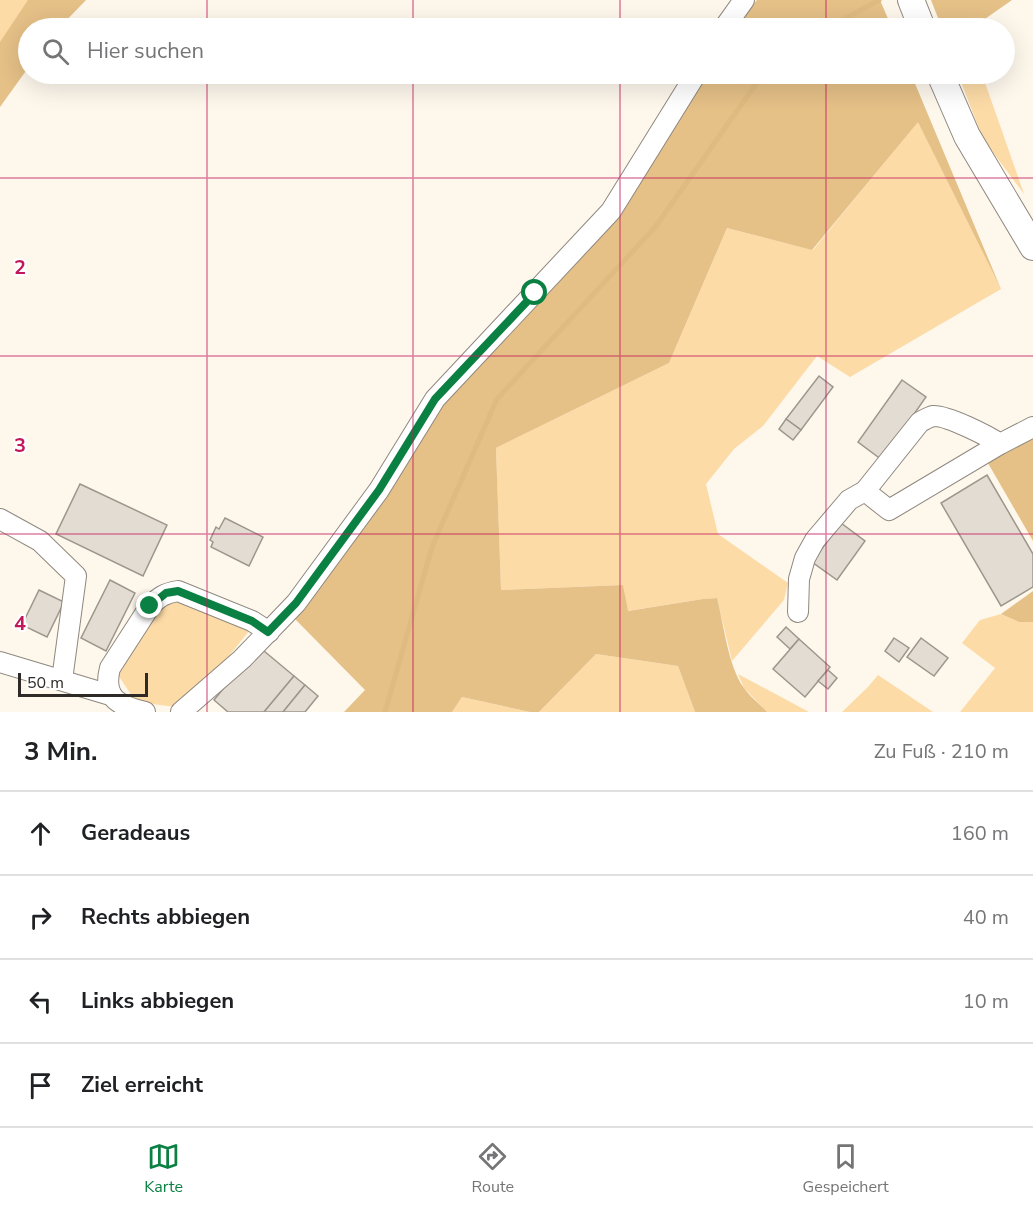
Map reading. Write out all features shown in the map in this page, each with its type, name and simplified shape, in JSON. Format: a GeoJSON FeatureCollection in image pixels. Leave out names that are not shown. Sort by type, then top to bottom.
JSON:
{"type":"FeatureCollection","features":[{"type":"Feature","properties":{"kind":"main road"},"geometry":{"type":"LineString","coordinates":[[911,0],[918,18]]}},
{"type":"Feature","properties":{"kind":"main road"},"geometry":{"type":"LineString","coordinates":[[944,84],[967,136],[1033,248]]}},
{"type":"Feature","properties":{"kind":"lane"},"geometry":{"type":"LineString","coordinates":[[731,18],[744,0]]}},
{"type":"Feature","properties":{"kind":"lane"},"geometry":{"type":"LineString","coordinates":[[182,712],[242,660],[296,603],[379,490],[435,399],[611,211],[690,84]]}},
{"type":"Feature","properties":{"kind":"lane"},"geometry":{"type":"LineString","coordinates":[[798,612],[799,579],[805,558],[815,540],[849,500],[865,491],[920,422],[931,416],[941,417],[985,435],[1000,444]]}},
{"type":"Feature","properties":{"kind":"lane"},"geometry":{"type":"LineString","coordinates":[[865,491],[889,510],[1000,444],[1033,428]]}},
{"type":"Feature","properties":{"kind":"lane"},"geometry":{"type":"LineString","coordinates":[[0,519],[40,541],[76,576],[63,680]]}},
{"type":"Feature","properties":{"kind":"lane"},"geometry":{"type":"LineString","coordinates":[[110,695],[106,680],[110,668],[150,606],[166,593],[178,591],[205,601],[252,621],[268,632]]}},
{"type":"Feature","properties":{"kind":"lane"},"geometry":{"type":"LineString","coordinates":[[0,662],[110,695],[125,707],[146,712]]}},
{"type":"Feature","properties":{"kind":"shaded area"},"geometry":{"type":"Polygon","coordinates":[[[0,0],[70,0],[43,18],[18,18],[18,55],[0,104],[0,0]]]}},
{"type":"Feature","properties":{"kind":"shaded area"},"geometry":{"type":"Polygon","coordinates":[[[28,0],[86,0],[69,18],[18,18],[18,82],[0,107],[0,42],[28,0]]]}},
{"type":"Feature","properties":{"kind":"shaded area"},"geometry":{"type":"Polygon","coordinates":[[[757,0],[880,0],[888,18],[741,18],[757,0]]]}},
{"type":"Feature","properties":{"kind":"shaded area"},"geometry":{"type":"Polygon","coordinates":[[[931,0],[1012,0],[986,18],[938,18],[931,0]]]}},
{"type":"Feature","properties":{"kind":"shaded area"},"geometry":{"type":"Polygon","coordinates":[[[697,84],[915,84],[1001,289],[918,122],[812,250],[727,228],[669,363],[496,448],[501,590],[623,585],[628,611],[717,598],[734,668],[746,691],[767,712],[695,712],[678,666],[596,654],[539,712],[462,697],[452,712],[344,712],[365,690],[295,619],[352,544],[442,403],[609,219],[697,84]]]}},
{"type":"Feature","properties":{"kind":"shaded area"},"geometry":{"type":"Polygon","coordinates":[[[962,84],[986,84],[1024,194],[983,139],[962,84]]]}},
{"type":"Feature","properties":{"kind":"shaded area"},"geometry":{"type":"Polygon","coordinates":[[[918,121],[1001,289],[850,377],[817,356],[763,426],[734,449],[706,484],[718,534],[788,583],[784,600],[732,661],[717,598],[627,611],[623,585],[501,590],[496,448],[669,363],[727,228],[813,250],[918,121]]]}},
{"type":"Feature","properties":{"kind":"shaded area"},"geometry":{"type":"Polygon","coordinates":[[[1033,433],[1033,541],[985,458],[1033,433]]]}},
{"type":"Feature","properties":{"kind":"shaded area"},"geometry":{"type":"Polygon","coordinates":[[[1033,591],[1033,622],[1019,622],[1001,614],[1033,591]]]}},
{"type":"Feature","properties":{"kind":"shaded area"},"geometry":{"type":"Polygon","coordinates":[[[172,598],[249,631],[213,676],[176,707],[136,702],[116,672],[156,609],[172,598]]]}},
{"type":"Feature","properties":{"kind":"shaded area"},"geometry":{"type":"Polygon","coordinates":[[[1001,614],[1019,622],[1033,622],[1033,712],[960,712],[995,668],[962,643],[980,620],[1001,614]]]}},
{"type":"Feature","properties":{"kind":"shaded area"},"geometry":{"type":"Polygon","coordinates":[[[596,654],[678,666],[695,712],[539,712],[596,654]]]}},
{"type":"Feature","properties":{"kind":"shaded area"},"geometry":{"type":"Polygon","coordinates":[[[738,674],[809,712],[767,712],[744,688],[738,674]]]}},
{"type":"Feature","properties":{"kind":"shaded area"},"geometry":{"type":"Polygon","coordinates":[[[878,675],[933,712],[842,712],[878,675]]]}},
{"type":"Feature","properties":{"kind":"shaded area"},"geometry":{"type":"Polygon","coordinates":[[[462,697],[530,712],[452,712],[462,697]]]}},
{"type":"Feature","properties":{"kind":"building"},"geometry":{"type":"Polygon","coordinates":[[[819,376],[833,387],[801,430],[786,419],[819,376]]]}},
{"type":"Feature","properties":{"kind":"building"},"geometry":{"type":"Polygon","coordinates":[[[902,380],[926,397],[882,460],[858,442],[902,380]]]}},
{"type":"Feature","properties":{"kind":"building"},"geometry":{"type":"Polygon","coordinates":[[[786,419],[801,430],[793,440],[779,429],[786,419]]]}},
{"type":"Feature","properties":{"kind":"building"},"geometry":{"type":"Polygon","coordinates":[[[987,475],[1033,554],[1033,587],[1001,606],[941,503],[987,475]]]}},
{"type":"Feature","properties":{"kind":"building"},"geometry":{"type":"Polygon","coordinates":[[[80,484],[167,525],[143,576],[56,534],[80,484]]]}},
{"type":"Feature","properties":{"kind":"building"},"geometry":{"type":"Polygon","coordinates":[[[225,518],[263,537],[249,566],[211,547],[213,542],[210,540],[216,527],[219,529],[225,518]]]}},
{"type":"Feature","properties":{"kind":"building"},"geometry":{"type":"Polygon","coordinates":[[[841,523],[865,541],[837,580],[812,562],[841,523]]]}},
{"type":"Feature","properties":{"kind":"building"},"geometry":{"type":"Polygon","coordinates":[[[110,580],[135,593],[106,651],[81,638],[110,580]]]}},
{"type":"Feature","properties":{"kind":"building"},"geometry":{"type":"Polygon","coordinates":[[[39,590],[64,602],[47,637],[22,625],[39,590]]]}},
{"type":"Feature","properties":{"kind":"building"},"geometry":{"type":"Polygon","coordinates":[[[786,627],[799,639],[790,649],[777,637],[786,627]]]}},
{"type":"Feature","properties":{"kind":"building"},"geometry":{"type":"Polygon","coordinates":[[[894,638],[909,648],[899,662],[885,651],[894,638]]]}},
{"type":"Feature","properties":{"kind":"building"},"geometry":{"type":"Polygon","coordinates":[[[921,638],[948,658],[934,676],[907,657],[921,638]]]}},
{"type":"Feature","properties":{"kind":"building"},"geometry":{"type":"Polygon","coordinates":[[[799,639],[830,667],[805,697],[773,669],[799,639]]]}},
{"type":"Feature","properties":{"kind":"building"},"geometry":{"type":"Polygon","coordinates":[[[258,646],[294,676],[264,712],[228,712],[214,700],[258,646]]]}},
{"type":"Feature","properties":{"kind":"building"},"geometry":{"type":"Polygon","coordinates":[[[828,670],[837,678],[828,689],[818,681],[828,670]]]}},
{"type":"Feature","properties":{"kind":"building"},"geometry":{"type":"Polygon","coordinates":[[[294,676],[305,685],[283,712],[264,712],[294,676]]]}},
{"type":"Feature","properties":{"kind":"building"},"geometry":{"type":"Polygon","coordinates":[[[305,685],[318,696],[305,712],[283,712],[305,685]]]}},
{"type":"Feature","properties":{"kind":"waterway"},"geometry":{"type":"LineString","coordinates":[[846,18],[879,0]]}},
{"type":"Feature","properties":{"kind":"waterway"},"geometry":{"type":"LineString","coordinates":[[385,712],[432,547],[497,399],[656,226],[756,84]]}},
{"type":"Feature","properties":{"kind":"route"},"geometry":{"type":"LineString","coordinates":[[150,606],[166,593],[178,591],[252,621],[268,632],[296,603],[379,490],[435,399],[535,293]]}}]}
